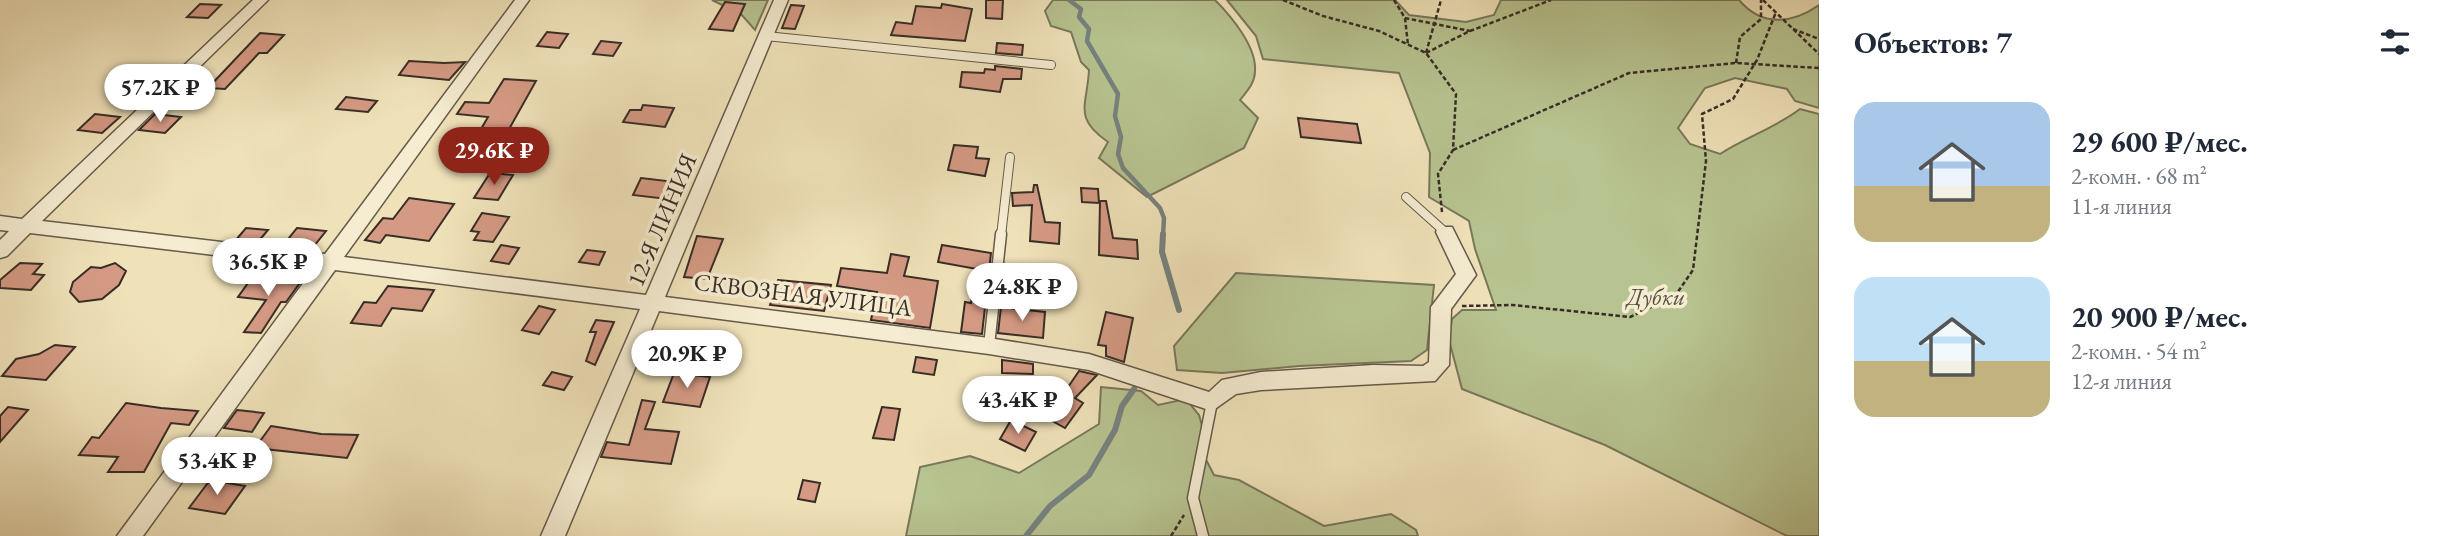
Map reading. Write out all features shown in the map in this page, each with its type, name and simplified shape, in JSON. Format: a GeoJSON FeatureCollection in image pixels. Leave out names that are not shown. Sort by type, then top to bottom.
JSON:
{"type":"FeatureCollection","features":[{"type":"Feature","properties":{"kind":"street"},"geometry":{"type":"LineString","coordinates":[[0,251],[261,0]]}},
{"type":"Feature","properties":{"kind":"street"},"geometry":{"type":"LineString","coordinates":[[129,536],[522,0]]}},
{"type":"Feature","properties":{"kind":"street","name":"12-Я ЛИНИЯ"},"geometry":{"type":"LineString","coordinates":[[553,536],[781,0]]}},
{"type":"Feature","properties":{"kind":"street","name":"СКВОЗНАЯ УЛИЦА"},"geometry":{"type":"LineString","coordinates":[[0,223],[654,302],[989,346],[1089,362],[1212,402]]}},
{"type":"Feature","properties":{"kind":"street"},"geometry":{"type":"LineString","coordinates":[[1212,402],[1230,386],[1261,381],[1373,374],[1428,375],[1439,365],[1441,307],[1466,275],[1445,232]]}},
{"type":"Feature","properties":{"kind":"lane"},"geometry":{"type":"LineString","coordinates":[[766,36],[1051,65]]}},
{"type":"Feature","properties":{"kind":"lane"},"geometry":{"type":"LineString","coordinates":[[989,346],[1010,157]]}},
{"type":"Feature","properties":{"kind":"lane"},"geometry":{"type":"LineString","coordinates":[[1406,197],[1445,232]]}},
{"type":"Feature","properties":{"kind":"lane"},"geometry":{"type":"LineString","coordinates":[[1203,536],[1193,498],[1212,402]]}},
{"type":"Feature","properties":{"kind":"path"},"geometry":{"type":"LineString","coordinates":[[1283,0],[1323,16],[1380,31],[1426,53],[1456,94],[1453,150],[1438,174],[1445,232]]}},
{"type":"Feature","properties":{"kind":"path"},"geometry":{"type":"LineString","coordinates":[[1394,0],[1405,18],[1408,45]]}},
{"type":"Feature","properties":{"kind":"path"},"geometry":{"type":"LineString","coordinates":[[1426,53],[1432,23],[1441,0]]}},
{"type":"Feature","properties":{"kind":"path"},"geometry":{"type":"LineString","coordinates":[[1426,53],[1550,0]]}},
{"type":"Feature","properties":{"kind":"path"},"geometry":{"type":"LineString","coordinates":[[1762,0],[1819,54]]}},
{"type":"Feature","properties":{"kind":"path"},"geometry":{"type":"LineString","coordinates":[[1736,63],[1740,37],[1761,19],[1762,0]]}},
{"type":"Feature","properties":{"kind":"path"},"geometry":{"type":"LineString","coordinates":[[1441,307],[1512,305],[1630,317],[1675,296],[1693,270],[1706,161],[1702,114],[1733,99],[1755,65],[1776,12]]}},
{"type":"Feature","properties":{"kind":"path"},"geometry":{"type":"LineString","coordinates":[[1405,18],[1470,32]]}},
{"type":"Feature","properties":{"kind":"path"},"geometry":{"type":"LineString","coordinates":[[1788,27],[1819,39]]}},
{"type":"Feature","properties":{"kind":"path"},"geometry":{"type":"LineString","coordinates":[[1453,150],[1629,73],[1736,63],[1819,68]]}},
{"type":"Feature","properties":{"kind":"path"},"geometry":{"type":"LineString","coordinates":[[1171,536],[1193,498]]}},
{"type":"Feature","properties":{"kind":"green space"},"geometry":{"type":"Polygon","coordinates":[[[712,0],[768,0],[755,30],[741,14],[712,0]]]}},
{"type":"Feature","properties":{"kind":"green space"},"geometry":{"type":"Polygon","coordinates":[[[1053,0],[1215,0],[1242,32],[1255,62],[1254,79],[1240,100],[1258,118],[1244,148],[1147,197],[1099,158],[1108,142],[1090,126],[1086,118],[1089,70],[1081,62],[1071,32],[1051,26],[1045,11],[1053,0]]]}},
{"type":"Feature","properties":{"kind":"green space","name":"Дубки"},"geometry":{"type":"Polygon","coordinates":[[[1227,0],[1395,0],[1409,15],[1466,22],[1494,15],[1501,0],[1739,0],[1757,15],[1778,20],[1798,16],[1819,5],[1819,108],[1795,101],[1787,89],[1735,78],[1705,88],[1678,128],[1690,144],[1720,154],[1800,109],[1819,114],[1819,536],[1787,536],[1605,445],[1462,389],[1449,340],[1452,319],[1462,310],[1496,310],[1475,249],[1469,221],[1429,197],[1430,153],[1399,73],[1263,59],[1256,36],[1227,0]]]}},
{"type":"Feature","properties":{"kind":"green space"},"geometry":{"type":"Polygon","coordinates":[[[1236,273],[1434,285],[1427,350],[1411,361],[1299,366],[1222,373],[1177,370],[1174,346],[1236,273]]]}},
{"type":"Feature","properties":{"kind":"green space"},"geometry":{"type":"Polygon","coordinates":[[[1101,387],[1141,391],[1158,405],[1186,399],[1199,415],[1203,429],[1200,448],[1214,475],[1239,480],[1324,526],[1391,514],[1416,530],[1418,536],[906,536],[920,467],[970,456],[1019,473],[1099,424],[1101,387]]]}},
{"type":"Feature","properties":{"kind":"building"},"geometry":{"type":"Polygon","coordinates":[[[986,0],[1003,0],[1002,19],[986,18],[986,0]]]}},
{"type":"Feature","properties":{"kind":"building"},"geometry":{"type":"Polygon","coordinates":[[[725,2],[745,4],[733,31],[709,29],[725,2]]]}},
{"type":"Feature","properties":{"kind":"building"},"geometry":{"type":"Polygon","coordinates":[[[200,4],[221,5],[208,18],[187,17],[200,4]]]}},
{"type":"Feature","properties":{"kind":"building"},"geometry":{"type":"Polygon","coordinates":[[[942,4],[972,9],[965,41],[891,35],[896,22],[912,24],[916,6],[941,8],[942,4]]]}},
{"type":"Feature","properties":{"kind":"building"},"geometry":{"type":"Polygon","coordinates":[[[791,5],[804,6],[795,29],[782,28],[791,5]]]}},
{"type":"Feature","properties":{"kind":"building"},"geometry":{"type":"Polygon","coordinates":[[[547,32],[568,34],[559,48],[537,46],[547,32]]]}},
{"type":"Feature","properties":{"kind":"building"},"geometry":{"type":"Polygon","coordinates":[[[260,33],[284,35],[267,53],[259,53],[225,89],[208,88],[260,33]]]}},
{"type":"Feature","properties":{"kind":"building"},"geometry":{"type":"Polygon","coordinates":[[[601,41],[621,43],[613,56],[593,54],[601,41]]]}},
{"type":"Feature","properties":{"kind":"building"},"geometry":{"type":"Polygon","coordinates":[[[997,43],[1023,45],[1022,55],[996,53],[997,43]]]}},
{"type":"Feature","properties":{"kind":"building"},"geometry":{"type":"Polygon","coordinates":[[[409,61],[465,62],[449,80],[399,75],[409,61]]]}},
{"type":"Feature","properties":{"kind":"building"},"geometry":{"type":"Polygon","coordinates":[[[995,66],[1022,69],[1021,79],[1003,79],[1000,92],[960,87],[962,72],[984,73],[985,69],[995,70],[995,66]]]}},
{"type":"Feature","properties":{"kind":"building"},"geometry":{"type":"Polygon","coordinates":[[[504,79],[536,81],[508,131],[481,129],[488,117],[457,114],[465,102],[489,103],[504,79]]]}},
{"type":"Feature","properties":{"kind":"building"},"geometry":{"type":"Polygon","coordinates":[[[346,97],[377,101],[368,112],[336,109],[346,97]]]}},
{"type":"Feature","properties":{"kind":"building"},"geometry":{"type":"Polygon","coordinates":[[[643,105],[674,108],[665,127],[623,122],[630,110],[641,110],[643,105]]]}},
{"type":"Feature","properties":{"kind":"building"},"geometry":{"type":"Polygon","coordinates":[[[95,114],[120,117],[102,133],[78,130],[95,114]]]}},
{"type":"Feature","properties":{"kind":"building"},"geometry":{"type":"Polygon","coordinates":[[[155,114],[181,117],[165,133],[139,130],[155,114]]]}},
{"type":"Feature","properties":{"kind":"building"},"geometry":{"type":"Polygon","coordinates":[[[1298,118],[1357,124],[1361,143],[1301,137],[1298,118]]]}},
{"type":"Feature","properties":{"kind":"building"},"geometry":{"type":"Polygon","coordinates":[[[954,145],[978,147],[976,158],[989,159],[985,176],[948,170],[954,145]]]}},
{"type":"Feature","properties":{"kind":"building"},"geometry":{"type":"Polygon","coordinates":[[[490,173],[513,175],[498,200],[474,198],[490,173]]]}},
{"type":"Feature","properties":{"kind":"building"},"geometry":{"type":"Polygon","coordinates":[[[641,178],[675,182],[667,199],[633,195],[641,178]]]}},
{"type":"Feature","properties":{"kind":"building"},"geometry":{"type":"Polygon","coordinates":[[[1034,185],[1037,185],[1045,222],[1060,223],[1059,244],[1030,241],[1032,205],[1013,206],[1012,193],[1033,192],[1034,185]]]}},
{"type":"Feature","properties":{"kind":"building"},"geometry":{"type":"Polygon","coordinates":[[[1081,188],[1098,189],[1099,203],[1082,202],[1081,188]]]}},
{"type":"Feature","properties":{"kind":"building"},"geometry":{"type":"Polygon","coordinates":[[[409,198],[454,204],[429,241],[386,235],[380,243],[365,240],[383,218],[393,219],[409,198]]]}},
{"type":"Feature","properties":{"kind":"building"},"geometry":{"type":"Polygon","coordinates":[[[1100,201],[1106,201],[1113,238],[1137,240],[1138,259],[1099,255],[1100,201]]]}},
{"type":"Feature","properties":{"kind":"building"},"geometry":{"type":"Polygon","coordinates":[[[482,213],[509,217],[493,242],[474,240],[479,232],[471,231],[482,213]]]}},
{"type":"Feature","properties":{"kind":"building"},"geometry":{"type":"Polygon","coordinates":[[[246,228],[268,230],[257,243],[235,241],[246,228]]]}},
{"type":"Feature","properties":{"kind":"building"},"geometry":{"type":"Polygon","coordinates":[[[297,228],[326,231],[314,246],[285,243],[297,228]]]}},
{"type":"Feature","properties":{"kind":"building"},"geometry":{"type":"Polygon","coordinates":[[[697,236],[723,239],[707,279],[684,277],[697,236]]]}},
{"type":"Feature","properties":{"kind":"building"},"geometry":{"type":"Polygon","coordinates":[[[501,245],[519,248],[509,264],[491,261],[501,245]]]}},
{"type":"Feature","properties":{"kind":"building"},"geometry":{"type":"Polygon","coordinates":[[[942,245],[991,253],[982,334],[961,332],[965,302],[971,303],[977,269],[938,262],[942,245]]]}},
{"type":"Feature","properties":{"kind":"building"},"geometry":{"type":"Polygon","coordinates":[[[587,250],[605,252],[599,265],[579,262],[587,250]]]}},
{"type":"Feature","properties":{"kind":"building"},"geometry":{"type":"Polygon","coordinates":[[[891,254],[909,257],[904,276],[938,281],[930,328],[871,320],[877,292],[837,286],[841,268],[887,273],[891,254]]]}},
{"type":"Feature","properties":{"kind":"building"},"geometry":{"type":"Polygon","coordinates":[[[20,263],[42,264],[33,274],[44,275],[31,290],[0,288],[0,280],[20,263]]]}},
{"type":"Feature","properties":{"kind":"building"},"geometry":{"type":"Polygon","coordinates":[[[115,263],[126,271],[119,285],[102,299],[79,302],[70,292],[73,282],[91,267],[101,268],[115,263]]]}},
{"type":"Feature","properties":{"kind":"building"},"geometry":{"type":"Polygon","coordinates":[[[253,276],[302,280],[286,302],[281,302],[261,333],[244,332],[266,300],[238,297],[253,276]]]}},
{"type":"Feature","properties":{"kind":"building"},"geometry":{"type":"Polygon","coordinates":[[[778,280],[831,285],[824,311],[770,305],[778,280]]]}},
{"type":"Feature","properties":{"kind":"building"},"geometry":{"type":"Polygon","coordinates":[[[388,286],[434,290],[422,311],[392,308],[381,326],[351,323],[364,302],[376,303],[388,286]]]}},
{"type":"Feature","properties":{"kind":"building"},"geometry":{"type":"Polygon","coordinates":[[[539,306],[555,310],[539,334],[522,330],[539,306]]]}},
{"type":"Feature","properties":{"kind":"building"},"geometry":{"type":"Polygon","coordinates":[[[1001,307],[1045,312],[1043,338],[998,333],[1001,307]]]}},
{"type":"Feature","properties":{"kind":"building"},"geometry":{"type":"Polygon","coordinates":[[[1106,312],[1133,318],[1124,362],[1106,356],[1106,346],[1098,345],[1106,312]]]}},
{"type":"Feature","properties":{"kind":"building"},"geometry":{"type":"Polygon","coordinates":[[[596,320],[614,322],[595,365],[586,361],[596,332],[590,332],[596,320]]]}},
{"type":"Feature","properties":{"kind":"building"},"geometry":{"type":"Polygon","coordinates":[[[55,345],[75,347],[46,380],[2,376],[16,359],[39,354],[55,345]]]}},
{"type":"Feature","properties":{"kind":"building"},"geometry":{"type":"Polygon","coordinates":[[[916,357],[937,360],[934,375],[913,372],[916,357]]]}},
{"type":"Feature","properties":{"kind":"building"},"geometry":{"type":"Polygon","coordinates":[[[1002,360],[1033,364],[1033,374],[1002,373],[1002,360]]]}},
{"type":"Feature","properties":{"kind":"building"},"geometry":{"type":"Polygon","coordinates":[[[1079,371],[1097,375],[1075,398],[1083,403],[1065,428],[1047,418],[1079,371]]]}},
{"type":"Feature","properties":{"kind":"building"},"geometry":{"type":"Polygon","coordinates":[[[552,372],[572,377],[564,390],[543,385],[552,372]]]}},
{"type":"Feature","properties":{"kind":"building"},"geometry":{"type":"Polygon","coordinates":[[[674,373],[710,377],[700,407],[663,402],[674,373]]]}},
{"type":"Feature","properties":{"kind":"building"},"geometry":{"type":"Polygon","coordinates":[[[642,400],[655,402],[645,429],[679,432],[671,464],[601,457],[607,442],[629,445],[642,400]]]}},
{"type":"Feature","properties":{"kind":"building"},"geometry":{"type":"Polygon","coordinates":[[[126,403],[198,411],[189,425],[171,423],[144,472],[108,472],[118,457],[79,455],[92,437],[99,438],[126,403]]]}},
{"type":"Feature","properties":{"kind":"building"},"geometry":{"type":"Polygon","coordinates":[[[8,407],[28,410],[0,442],[0,416],[8,407]]]}},
{"type":"Feature","properties":{"kind":"building"},"geometry":{"type":"Polygon","coordinates":[[[882,407],[900,409],[894,440],[873,438],[882,407]]]}},
{"type":"Feature","properties":{"kind":"building"},"geometry":{"type":"Polygon","coordinates":[[[237,410],[264,413],[252,432],[224,428],[237,410]]]}},
{"type":"Feature","properties":{"kind":"building"},"geometry":{"type":"Polygon","coordinates":[[[1011,420],[1036,432],[1025,451],[1000,439],[1011,420]]]}},
{"type":"Feature","properties":{"kind":"building"},"geometry":{"type":"Polygon","coordinates":[[[271,426],[321,434],[358,435],[347,458],[255,448],[271,426]]]}},
{"type":"Feature","properties":{"kind":"building"},"geometry":{"type":"Polygon","coordinates":[[[210,480],[245,486],[225,514],[189,508],[210,480]]]}},
{"type":"Feature","properties":{"kind":"building"},"geometry":{"type":"Polygon","coordinates":[[[803,480],[820,483],[815,502],[798,499],[803,480]]]}},
{"type":"Feature","properties":{"kind":"waterway"},"geometry":{"type":"LineString","coordinates":[[1069,0],[1081,9],[1079,17],[1089,29],[1087,41],[1118,94],[1115,116],[1121,137],[1118,154],[1123,168],[1160,208],[1164,218],[1163,236]]}},
{"type":"Feature","properties":{"kind":"waterway"},"geometry":{"type":"LineString","coordinates":[[1163,234],[1162,252],[1179,310]]}},
{"type":"Feature","properties":{"kind":"waterway"},"geometry":{"type":"LineString","coordinates":[[1026,536],[1050,506],[1089,475],[1115,430],[1122,406],[1134,389]]}}]}
